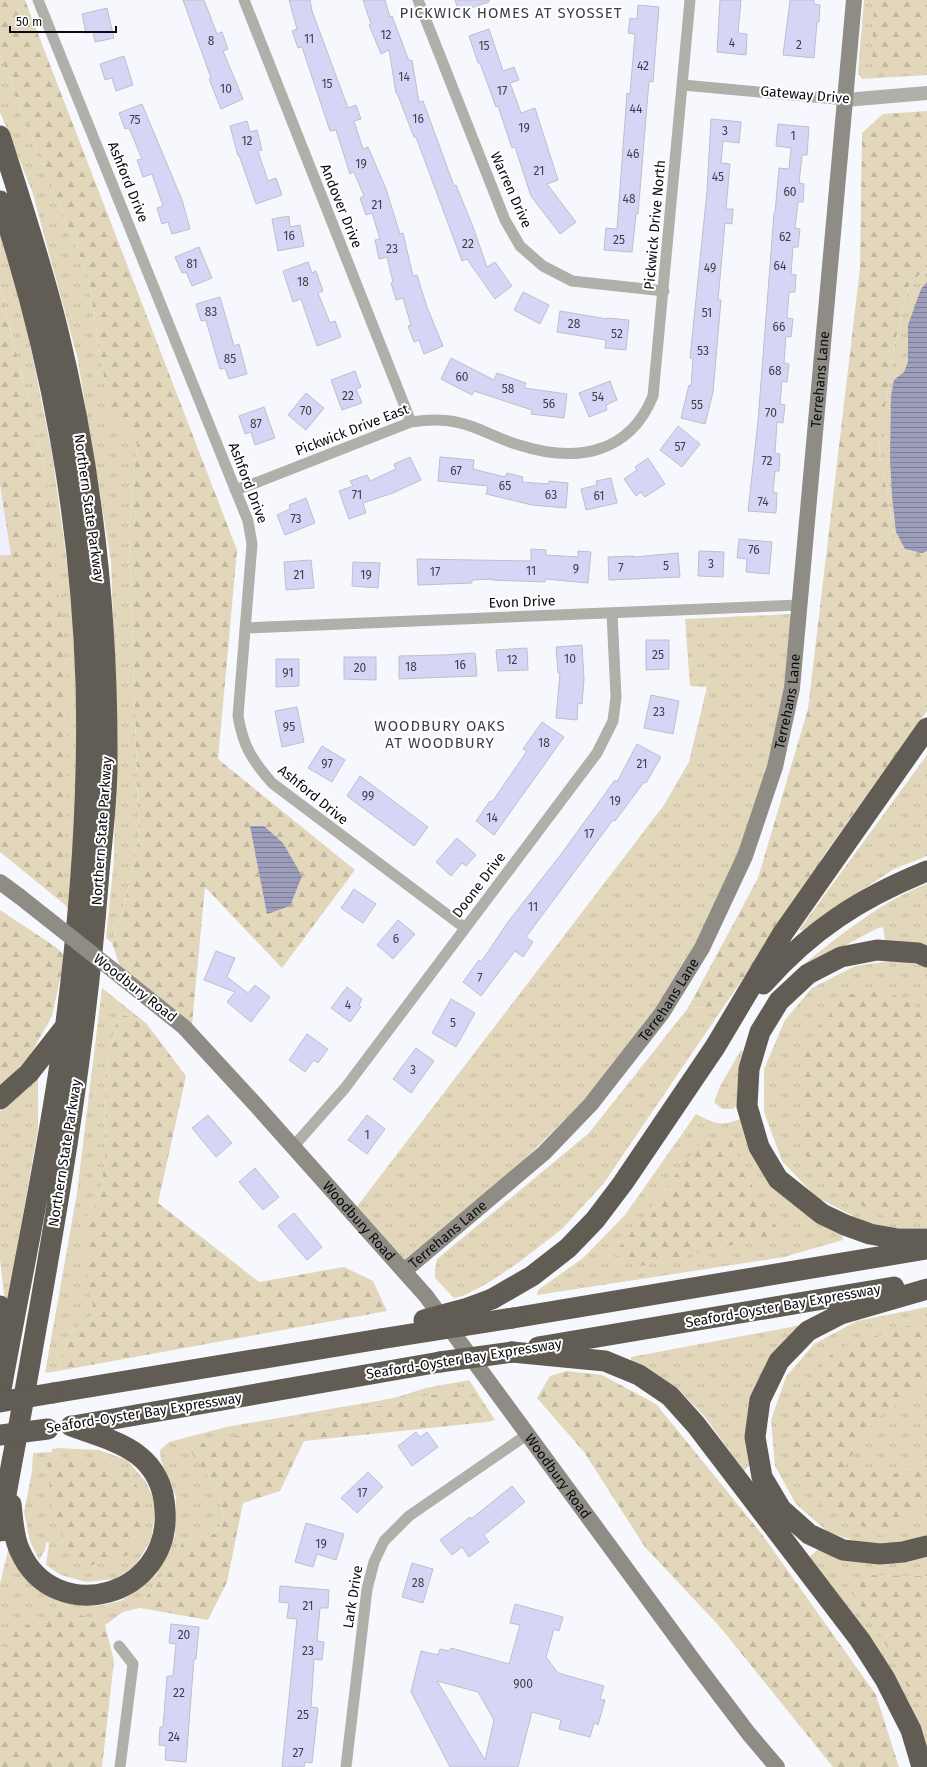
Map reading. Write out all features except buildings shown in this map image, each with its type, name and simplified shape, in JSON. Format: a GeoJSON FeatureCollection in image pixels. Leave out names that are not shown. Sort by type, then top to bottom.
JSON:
{"type":"FeatureCollection","features":[{"type":"Feature","properties":{"kind":"highway","name":"Northern State Parkway"},"geometry":{"type":"LineString","coordinates":[[0,136],[33,240],[57,327],[84,454],[95,538],[104,647],[108,767],[93,949],[84,1030],[53,1233],[25,1396],[8,1479],[0,1531]]}},
{"type":"Feature","properties":{"kind":"highway","name":"Northern State Parkway"},"geometry":{"type":"LineString","coordinates":[[0,201],[12,236],[33,311],[51,390],[62,450],[80,595],[86,684],[85,812],[80,888],[65,1027],[46,1151],[0,1395]]}},
{"type":"Feature","properties":{"kind":"highway"},"geometry":{"type":"LineString","coordinates":[[0,1402],[213,1366],[376,1334],[434,1318],[492,1299],[532,1276],[568,1248],[595,1220],[623,1183],[714,1047],[783,933],[927,728]]}},
{"type":"Feature","properties":{"kind":"highway"},"geometry":{"type":"LineString","coordinates":[[714,1047],[750,1000],[782,963],[816,933],[849,909],[892,885],[927,871]]}},
{"type":"Feature","properties":{"kind":"highway"},"geometry":{"type":"LineString","coordinates":[[927,957],[918,953],[877,950],[841,958],[808,974],[779,1001],[760,1032],[749,1069],[747,1106],[759,1147],[778,1179],[822,1214],[845,1225],[870,1234],[898,1239],[927,1239]]}},
{"type":"Feature","properties":{"kind":"highway"},"geometry":{"type":"LineString","coordinates":[[0,1099],[29,1073],[65,1027]]}},
{"type":"Feature","properties":{"kind":"highway"},"geometry":{"type":"LineString","coordinates":[[376,1334],[513,1318],[927,1249]]}},
{"type":"Feature","properties":{"kind":"highway","name":"Seaford-Oyster Bay Expressway"},"geometry":{"type":"LineString","coordinates":[[0,1435],[71,1426],[440,1362],[512,1352],[927,1281]]}},
{"type":"Feature","properties":{"kind":"highway"},"geometry":{"type":"LineString","coordinates":[[927,1289],[841,1314],[808,1331],[778,1361],[760,1400],[755,1437],[762,1477],[781,1509],[809,1534],[843,1550],[880,1554],[903,1552],[927,1546]]}},
{"type":"Feature","properties":{"kind":"highway"},"geometry":{"type":"LineString","coordinates":[[0,1306],[7,1357]]}},
{"type":"Feature","properties":{"kind":"highway"},"geometry":{"type":"LineString","coordinates":[[512,1352],[605,1361],[639,1375],[670,1396],[696,1425],[860,1640],[885,1679],[911,1730],[922,1767]]}},
{"type":"Feature","properties":{"kind":"highway"},"geometry":{"type":"LineString","coordinates":[[8,1479],[16,1540],[19,1551],[34,1573],[46,1583],[65,1591],[88,1596],[112,1592],[133,1581],[151,1565],[159,1552],[164,1536],[166,1519],[164,1496],[160,1483],[152,1469],[138,1455],[126,1448],[71,1426]]}},
{"type":"Feature","properties":{"kind":"main road","name":"Terrehans Lane"},"geometry":{"type":"LineString","coordinates":[[404,1271],[544,1153],[591,1104],[662,1013],[702,948],[745,856],[775,767],[792,688],[854,0]]}},
{"type":"Feature","properties":{"kind":"main road","name":"Woodbury Road"},"geometry":{"type":"LineString","coordinates":[[0,882],[184,1027],[426,1296],[696,1664],[749,1734],[777,1767]]}},
{"type":"Feature","properties":{"kind":"street","name":"Ashford Drive"},"geometry":{"type":"LineString","coordinates":[[38,0],[248,521],[252,539],[238,716],[242,737],[255,763],[272,783],[288,797],[465,928]]}},
{"type":"Feature","properties":{"kind":"street","name":"Andover Drive"},"geometry":{"type":"LineString","coordinates":[[244,0],[411,422]]}},
{"type":"Feature","properties":{"kind":"street","name":"Warren Drive"},"geometry":{"type":"LineString","coordinates":[[418,0],[505,220],[520,246],[543,266],[572,281],[664,291]]}},
{"type":"Feature","properties":{"kind":"street","name":"Pickwick Drive North"},"geometry":{"type":"LineString","coordinates":[[619,440],[637,425],[647,411],[654,396],[690,0]]}},
{"type":"Feature","properties":{"kind":"street","name":"Gateway Drive"},"geometry":{"type":"LineString","coordinates":[[683,85],[846,100],[927,93]]}},
{"type":"Feature","properties":{"kind":"street","name":"Pickwick Drive East"},"geometry":{"type":"LineString","coordinates":[[235,490],[411,422],[427,420],[456,421],[483,430],[518,445],[546,452],[585,453],[596,451],[614,444],[619,440]]}},
{"type":"Feature","properties":{"kind":"street","name":"Evon Drive"},"geometry":{"type":"LineString","coordinates":[[245,628],[800,605]]}},
{"type":"Feature","properties":{"kind":"street","name":"Doone Drive"},"geometry":{"type":"LineString","coordinates":[[293,1147],[345,1088],[598,753],[613,721],[616,697],[612,613]]}},
{"type":"Feature","properties":{"kind":"street","name":"Lark Drive"},"geometry":{"type":"LineString","coordinates":[[346,1767],[367,1588],[374,1562],[384,1541],[409,1516],[528,1434]]}},
{"type":"Feature","properties":{"kind":"street"},"geometry":{"type":"LineString","coordinates":[[119,1646],[133,1664],[120,1767]]}},
{"type":"Feature","properties":{"kind":"shaded area"},"geometry":{"type":"Polygon","coordinates":[[[0,485],[11,555],[0,555],[0,485]]]}},
{"type":"Feature","properties":{"kind":"green space"},"geometry":{"type":"Polygon","coordinates":[[[0,0],[25,0],[237,550],[218,759],[355,870],[282,968],[205,887],[191,1035],[124,979],[112,943],[126,898],[139,838],[129,533],[137,444],[110,415],[88,277],[0,56],[0,0]]]}},
{"type":"Feature","properties":{"kind":"green space"},"geometry":{"type":"Polygon","coordinates":[[[864,0],[927,0],[927,75],[862,79],[858,73],[864,0]]]}},
{"type":"Feature","properties":{"kind":"green space"},"geometry":{"type":"Polygon","coordinates":[[[874,0],[927,0],[927,72],[908,73],[872,64],[874,0]]]}},
{"type":"Feature","properties":{"kind":"green space"},"geometry":{"type":"Polygon","coordinates":[[[0,56],[88,277],[110,415],[137,444],[129,533],[139,838],[126,898],[112,943],[106,938],[114,860],[116,700],[111,561],[77,356],[32,191],[0,112],[0,56]]]}},
{"type":"Feature","properties":{"kind":"green space"},"geometry":{"type":"Polygon","coordinates":[[[927,111],[927,269],[910,282],[897,333],[879,445],[897,552],[927,551],[927,711],[824,855],[796,904],[724,1006],[688,1008],[758,878],[808,709],[860,268],[862,133],[883,114],[927,111]]]}},
{"type":"Feature","properties":{"kind":"green space"},"geometry":{"type":"Polygon","coordinates":[[[0,232],[19,290],[52,453],[72,600],[79,774],[69,909],[64,904],[46,473],[0,287],[0,232]]]}},
{"type":"Feature","properties":{"kind":"green space"},"geometry":{"type":"Polygon","coordinates":[[[927,269],[927,551],[897,552],[879,445],[897,333],[910,282],[927,269]]]}},
{"type":"Feature","properties":{"kind":"green space"},"geometry":{"type":"Polygon","coordinates":[[[0,287],[46,473],[68,689],[64,904],[0,852],[0,555],[11,555],[0,485],[0,287]]]}},
{"type":"Feature","properties":{"kind":"green space"},"geometry":{"type":"Polygon","coordinates":[[[792,614],[787,685],[769,766],[741,851],[721,900],[659,1012],[595,1089],[468,1216],[404,1271],[352,1213],[664,805],[689,762],[707,687],[690,686],[685,619],[792,614]]]}},
{"type":"Feature","properties":{"kind":"green space"},"geometry":{"type":"Polygon","coordinates":[[[927,755],[927,856],[894,869],[803,931],[799,930],[927,755]]]}},
{"type":"Feature","properties":{"kind":"green space"},"geometry":{"type":"Polygon","coordinates":[[[927,884],[927,947],[885,940],[883,927],[876,929],[816,961],[803,965],[846,931],[878,909],[894,899],[927,884]]]}},
{"type":"Feature","properties":{"kind":"green space"},"geometry":{"type":"Polygon","coordinates":[[[0,910],[57,948],[65,956],[52,1016],[29,1057],[0,1087],[0,910]]]}},
{"type":"Feature","properties":{"kind":"green space"},"geometry":{"type":"Polygon","coordinates":[[[897,960],[927,967],[927,1228],[888,1228],[863,1221],[816,1197],[782,1161],[764,1112],[764,1069],[785,1020],[812,988],[855,966],[897,960]]]}},
{"type":"Feature","properties":{"kind":"green space"},"geometry":{"type":"Polygon","coordinates":[[[102,988],[146,1023],[118,1013],[106,1073],[105,1161],[98,1204],[92,1298],[94,1314],[70,1333],[58,1371],[45,1373],[77,1193],[102,988]]]}},
{"type":"Feature","properties":{"kind":"green space"},"geometry":{"type":"Polygon","coordinates":[[[884,990],[927,1012],[927,1217],[888,1218],[831,1191],[802,1149],[804,1046],[845,995],[884,990]]]}},
{"type":"Feature","properties":{"kind":"green space"},"geometry":{"type":"Polygon","coordinates":[[[724,1006],[604,1183],[562,1229],[518,1263],[488,1283],[463,1296],[454,1298],[435,1278],[437,1259],[589,1133],[688,1008],[724,1006]]]}},
{"type":"Feature","properties":{"kind":"green space"},"geometry":{"type":"Polygon","coordinates":[[[118,1013],[146,1023],[186,1076],[158,1203],[259,1282],[344,1267],[373,1281],[387,1311],[58,1371],[70,1333],[94,1314],[84,1250],[88,1211],[98,1204],[105,1161],[106,1073],[118,1013]]]}},
{"type":"Feature","properties":{"kind":"green space"},"geometry":{"type":"Polygon","coordinates":[[[741,1050],[750,1056],[741,1101],[733,1109],[722,1109],[714,1102],[720,1086],[741,1050]]]}},
{"type":"Feature","properties":{"kind":"green space"},"geometry":{"type":"Polygon","coordinates":[[[38,1075],[38,1129],[6,1312],[0,1260],[0,1111],[38,1075]]]}},
{"type":"Feature","properties":{"kind":"green space"},"geometry":{"type":"Polygon","coordinates":[[[696,1114],[716,1123],[731,1122],[746,1117],[752,1146],[842,1234],[843,1240],[784,1257],[537,1295],[538,1290],[583,1258],[625,1215],[696,1114]]]}},
{"type":"Feature","properties":{"kind":"green space"},"geometry":{"type":"Polygon","coordinates":[[[729,1136],[758,1200],[780,1233],[640,1266],[614,1254],[703,1140],[729,1136]]]}},
{"type":"Feature","properties":{"kind":"green space"},"geometry":{"type":"Polygon","coordinates":[[[927,1307],[927,1535],[919,1540],[870,1546],[828,1532],[796,1504],[775,1466],[771,1420],[786,1377],[814,1344],[857,1321],[927,1307]]]}},
{"type":"Feature","properties":{"kind":"green space"},"geometry":{"type":"Polygon","coordinates":[[[927,1320],[927,1384],[876,1419],[844,1467],[894,1474],[927,1457],[927,1506],[882,1536],[822,1506],[789,1462],[792,1395],[838,1348],[927,1320]]]}},
{"type":"Feature","properties":{"kind":"green space"},"geometry":{"type":"Polygon","coordinates":[[[812,1323],[774,1361],[754,1460],[744,1471],[705,1417],[676,1387],[631,1362],[631,1357],[812,1323]]]}},
{"type":"Feature","properties":{"kind":"green space"},"geometry":{"type":"Polygon","coordinates":[[[567,1371],[602,1375],[656,1404],[761,1533],[876,1695],[899,1767],[833,1767],[720,1627],[645,1547],[584,1452],[537,1398],[550,1376],[567,1371]]]}},
{"type":"Feature","properties":{"kind":"green space"},"geometry":{"type":"Polygon","coordinates":[[[469,1380],[495,1420],[487,1422],[465,1388],[188,1446],[215,1487],[224,1516],[216,1533],[183,1541],[169,1567],[145,1598],[140,1608],[123,1612],[105,1625],[66,1609],[0,1681],[0,1584],[10,1542],[14,1554],[29,1583],[56,1600],[98,1606],[121,1601],[156,1575],[175,1536],[176,1497],[161,1461],[160,1450],[169,1442],[226,1427],[394,1398],[426,1388],[469,1380]]]}},
{"type":"Feature","properties":{"kind":"green space"},"geometry":{"type":"Polygon","coordinates":[[[465,1388],[487,1422],[304,1441],[280,1491],[243,1503],[227,1582],[208,1620],[140,1608],[145,1598],[169,1567],[183,1541],[216,1533],[224,1516],[215,1487],[187,1446],[465,1388]]]}},
{"type":"Feature","properties":{"kind":"green space"},"geometry":{"type":"Polygon","coordinates":[[[52,1449],[99,1450],[127,1460],[146,1482],[156,1504],[151,1540],[135,1566],[115,1579],[86,1582],[61,1575],[46,1565],[49,1543],[46,1542],[45,1550],[39,1560],[30,1541],[24,1512],[32,1471],[33,1453],[52,1452],[52,1449]]]}},
{"type":"Feature","properties":{"kind":"green space"},"geometry":{"type":"Polygon","coordinates":[[[91,1459],[131,1474],[143,1498],[141,1533],[129,1555],[88,1566],[69,1553],[53,1514],[47,1462],[91,1459]]]}},
{"type":"Feature","properties":{"kind":"green space"},"geometry":{"type":"Polygon","coordinates":[[[820,1547],[855,1561],[900,1563],[927,1555],[927,1756],[808,1559],[820,1547]]]}},
{"type":"Feature","properties":{"kind":"green space"},"geometry":{"type":"Polygon","coordinates":[[[863,1575],[927,1576],[927,1718],[902,1678],[883,1639],[847,1585],[863,1575]]]}},
{"type":"Feature","properties":{"kind":"green space"},"geometry":{"type":"Polygon","coordinates":[[[66,1609],[105,1625],[114,1661],[102,1767],[0,1767],[0,1681],[9,1633],[66,1609]]]}},
{"type":"Feature","properties":{"kind":"water"},"geometry":{"type":"Polygon","coordinates":[[[927,282],[927,551],[922,553],[905,549],[896,532],[890,458],[891,396],[894,380],[904,372],[908,362],[908,325],[921,289],[927,282]]]}},
{"type":"Feature","properties":{"kind":"water"},"geometry":{"type":"Polygon","coordinates":[[[250,826],[264,826],[283,843],[302,876],[290,906],[267,914],[250,826]]]}},
{"type":"Feature","properties":{"kind":"district","name":"PICKWICK HOMES AT SYOSSET"},"geometry":{"type":"Point","coordinates":[511,13]}},
{"type":"Feature","properties":{"kind":"district","name":"WOODBURY OAKS AT WOODBURY"},"geometry":{"type":"Point","coordinates":[440,734]}}]}
